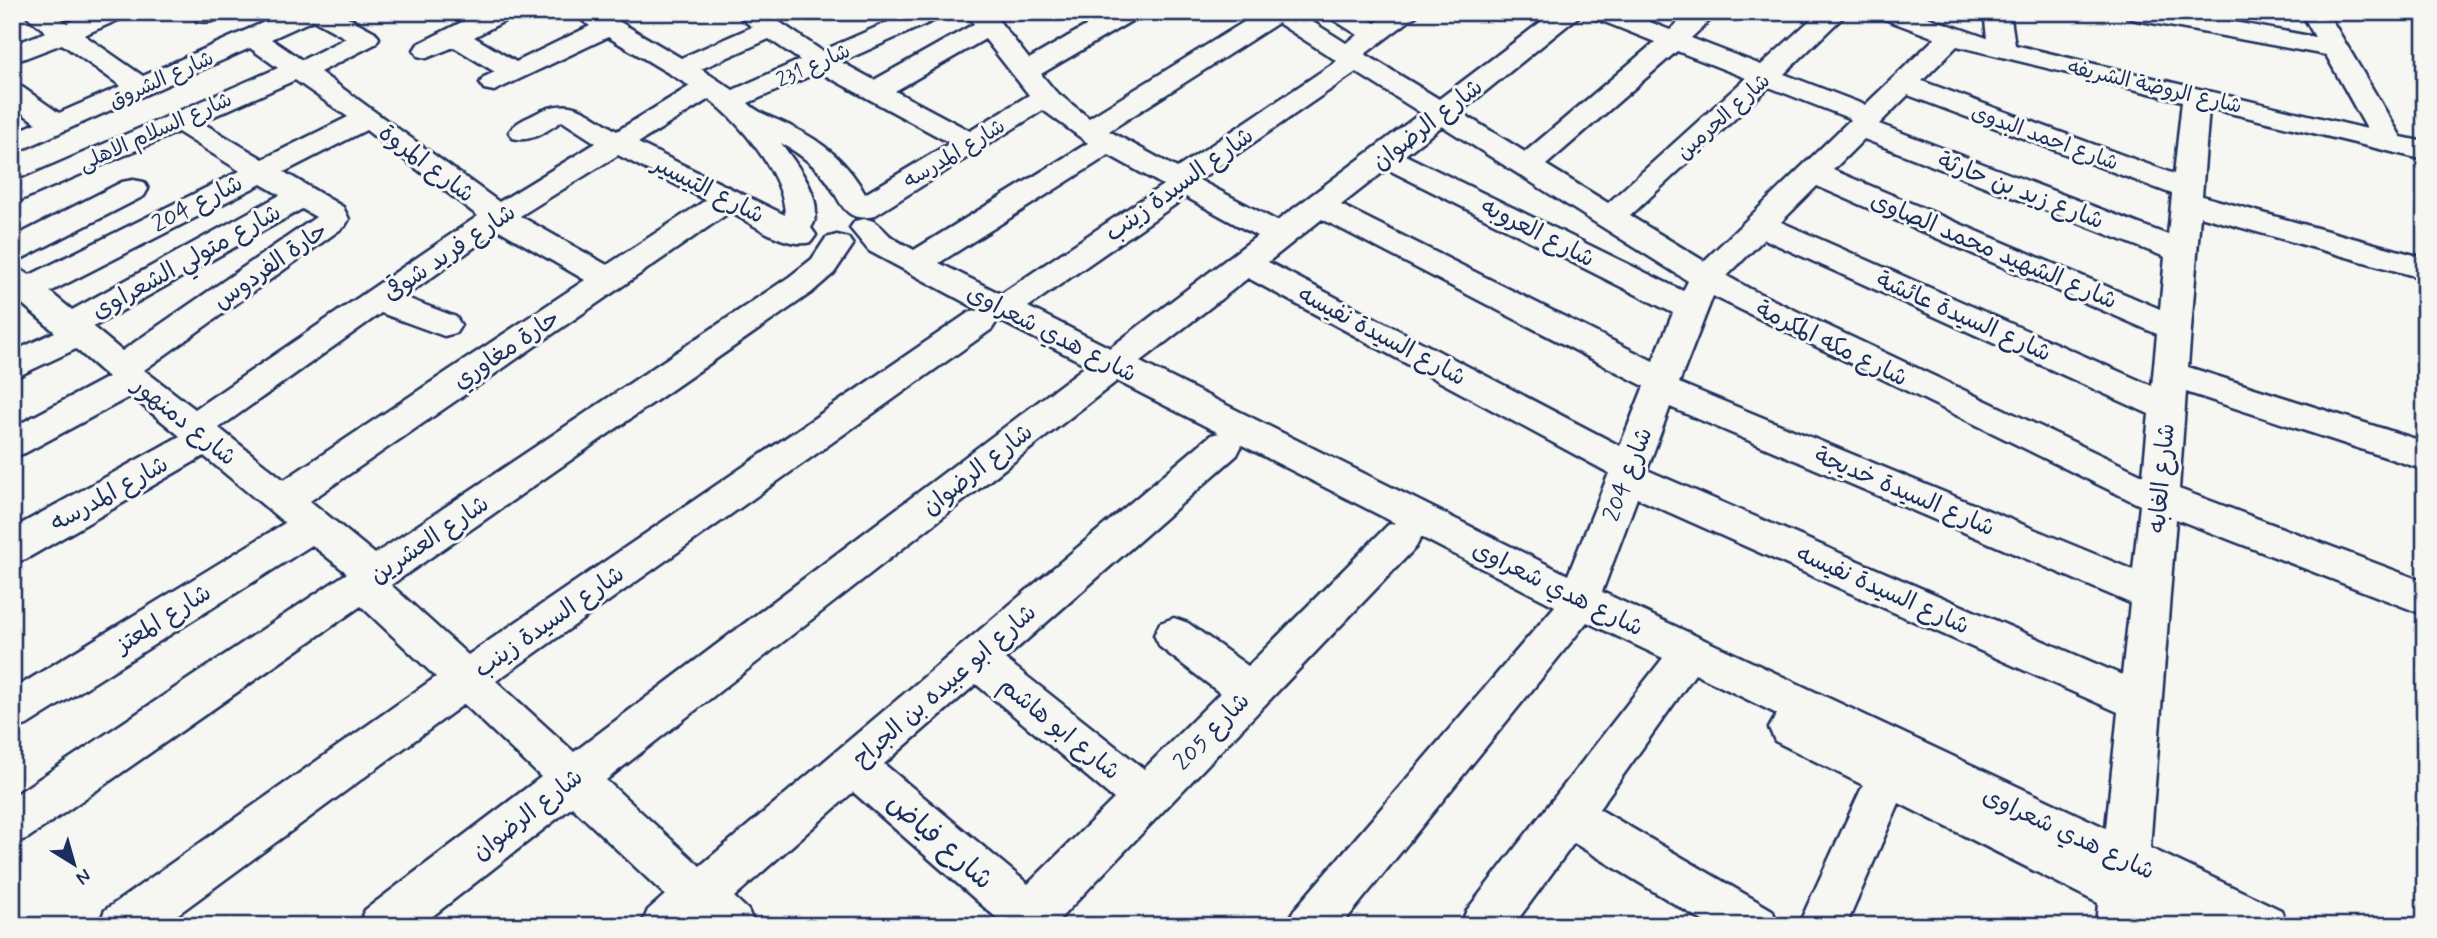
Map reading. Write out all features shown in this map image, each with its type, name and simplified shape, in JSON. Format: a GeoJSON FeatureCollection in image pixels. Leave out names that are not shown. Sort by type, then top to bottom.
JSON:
{"type":"FeatureCollection","features":[{"type":"Feature","properties":{"kind":"street"},"geometry":{"type":"LineString","coordinates":[[35,12],[141,87]]}},
{"type":"Feature","properties":{"kind":"street"},"geometry":{"type":"LineString","coordinates":[[12,55],[117,12]]}},
{"type":"Feature","properties":{"kind":"street","name":"شارع السلام الاهلى"},"geometry":{"type":"LineString","coordinates":[[12,195],[366,38],[318,12]]}},
{"type":"Feature","properties":{"kind":"street"},"geometry":{"type":"LineString","coordinates":[[427,50],[503,12]]}},
{"type":"Feature","properties":{"kind":"street","name":"شارع هدي شعراوى"},"geometry":{"type":"LineString","coordinates":[[584,12],[680,68],[729,102],[805,144],[830,163],[846,185],[834,229]]}},
{"type":"Feature","properties":{"kind":"street"},"geometry":{"type":"LineString","coordinates":[[1026,72],[1129,12]]}},
{"type":"Feature","properties":{"kind":"street"},"geometry":{"type":"LineString","coordinates":[[915,264],[1278,12]]}},
{"type":"Feature","properties":{"kind":"street","name":"شارع مكه المكرمة"},"geometry":{"type":"LineString","coordinates":[[1278,12],[1609,219],[1698,293],[2159,498],[2424,590]]}},
{"type":"Feature","properties":{"kind":"street"},"geometry":{"type":"LineString","coordinates":[[1338,12],[1376,34]]}},
{"type":"Feature","properties":{"kind":"street","name":"شارع السيدة زينب"},"geometry":{"type":"LineString","coordinates":[[122,926],[466,679],[991,315],[1175,191],[1188,174],[1351,57],[1376,34],[1408,12]]}},
{"type":"Feature","properties":{"kind":"street","name":"شارع الرضوان"},"geometry":{"type":"LineString","coordinates":[[382,926],[1571,12]]}},
{"type":"Feature","properties":{"kind":"street","name":"شارع زيد بن حارثة"},"geometry":{"type":"LineString","coordinates":[[1601,12],[1766,77],[1865,122],[2182,252]]}},
{"type":"Feature","properties":{"kind":"street"},"geometry":{"type":"LineString","coordinates":[[1525,167],[1706,12]]}},
{"type":"Feature","properties":{"kind":"street","name":"شارع الحرمين"},"geometry":{"type":"LineString","coordinates":[[1609,219],[1835,12]]}},
{"type":"Feature","properties":{"kind":"street","name":"شارع الروضة الشريفه"},"geometry":{"type":"LineString","coordinates":[[1888,12],[1952,36],[2002,50],[2425,151]]}},
{"type":"Feature","properties":{"kind":"street"},"geometry":{"type":"LineString","coordinates":[[1997,12],[2002,50]]}},
{"type":"Feature","properties":{"kind":"street"},"geometry":{"type":"LineString","coordinates":[[2136,12],[2336,49]]}},
{"type":"Feature","properties":{"kind":"street"},"geometry":{"type":"LineString","coordinates":[[2314,12],[2389,141]]}},
{"type":"Feature","properties":{"kind":"street","name":"شارع الشروق"},"geometry":{"type":"LineString","coordinates":[[12,145],[252,38],[292,15]]}},
{"type":"Feature","properties":{"kind":"street","name":"شارع 231"},"geometry":{"type":"LineString","coordinates":[[729,102],[821,62],[913,15]]}},
{"type":"Feature","properties":{"kind":"street"},"geometry":{"type":"LineString","coordinates":[[680,68],[755,17],[821,62],[971,143]]}},
{"type":"Feature","properties":{"kind":"street"},"geometry":{"type":"LineString","coordinates":[[874,90],[984,19],[1045,97],[1098,137],[1281,236]]}},
{"type":"Feature","properties":{"kind":"street"},"geometry":{"type":"LineString","coordinates":[[454,36],[504,78],[609,27]]}},
{"type":"Feature","properties":{"kind":"street","name":"شارع 204"},"geometry":{"type":"LineString","coordinates":[[1311,926],[1574,609],[1698,293],[1760,225],[1952,36]]}},
{"type":"Feature","properties":{"kind":"street","name":"شارع المروة"},"geometry":{"type":"LineString","coordinates":[[252,38],[368,118],[498,216],[608,280]]}},
{"type":"Feature","properties":{"kind":"street","name":"شارع احمد البدوى"},"geometry":{"type":"LineString","coordinates":[[1903,84],[2187,195],[2425,269]]}},
{"type":"Feature","properties":{"kind":"street"},"geometry":{"type":"LineString","coordinates":[[12,93],[57,125]]}},
{"type":"Feature","properties":{"kind":"street","name":"شارع الغابه"},"geometry":{"type":"LineString","coordinates":[[2123,892],[2196,96]]}},
{"type":"Feature","properties":{"kind":"street","name":"شارع المدرسه"},"geometry":{"type":"LineString","coordinates":[[834,229],[1045,97]]}},
{"type":"Feature","properties":{"kind":"street","name":"شارع هدي شعراوى"},"geometry":{"type":"LineString","coordinates":[[729,102],[793,185],[800,203],[834,229],[860,257],[991,315],[1103,371],[1574,609],[2123,892],[2264,926]]}},
{"type":"Feature","properties":{"kind":"street","name":"شارع فريد شوقى"},"geometry":{"type":"LineString","coordinates":[[200,433],[378,300],[498,216],[618,144],[729,102]]}},
{"type":"Feature","properties":{"kind":"street"},"geometry":{"type":"LineString","coordinates":[[523,132],[565,111],[618,144]]}},
{"type":"Feature","properties":{"kind":"street","name":"شارع 204"},"geometry":{"type":"LineString","coordinates":[[16,276],[260,170],[368,118]]}},
{"type":"Feature","properties":{"kind":"street","name":"حارة الفردوس"},"geometry":{"type":"LineString","coordinates":[[127,374],[332,223],[332,214],[178,120]]}},
{"type":"Feature","properties":{"kind":"street","name":"شارع التيسير"},"geometry":{"type":"LineString","coordinates":[[618,144],[728,199],[834,229]]}},
{"type":"Feature","properties":{"kind":"street","name":"شارع العروبه"},"geometry":{"type":"LineString","coordinates":[[1385,156],[1698,293]]}},
{"type":"Feature","properties":{"kind":"street","name":"شارع الشهيد محمد الصاوى"},"geometry":{"type":"LineString","coordinates":[[1813,173],[2175,328]]}},
{"type":"Feature","properties":{"kind":"street"},"geometry":{"type":"LineString","coordinates":[[16,276],[133,189]]}},
{"type":"Feature","properties":{"kind":"street","name":"شارع متولي الشعراوى"},"geometry":{"type":"LineString","coordinates":[[12,367],[302,196]]}},
{"type":"Feature","properties":{"kind":"street","name":"حارة مغاوري"},"geometry":{"type":"LineString","coordinates":[[283,500],[728,199]]}},
{"type":"Feature","properties":{"kind":"street","name":"شارع السيدة خديجة"},"geometry":{"type":"LineString","coordinates":[[1320,206],[1661,385],[2150,594]]}},
{"type":"Feature","properties":{"kind":"street","name":"شارع السيدة عائشة"},"geometry":{"type":"LineString","coordinates":[[1760,225],[2169,391],[2425,456]]}},
{"type":"Feature","properties":{"kind":"street","name":"شارع هدي شعراوى"},"geometry":{"type":"LineString","coordinates":[[834,229],[880,244],[991,315]]}},
{"type":"Feature","properties":{"kind":"street","name":"شارع العشرين"},"geometry":{"type":"LineString","coordinates":[[12,796],[362,573],[800,285],[823,265],[834,229]]}},
{"type":"Feature","properties":{"kind":"street","name":"شارع السيدة نفيسه"},"geometry":{"type":"LineString","coordinates":[[1246,262],[1628,472],[2140,702]]}},
{"type":"Feature","properties":{"kind":"street","name":"شارع دمنهور"},"geometry":{"type":"LineString","coordinates":[[16,276],[74,330],[313,524],[466,679],[731,926]]}},
{"type":"Feature","properties":{"kind":"street"},"geometry":{"type":"LineString","coordinates":[[378,300],[444,325]]}},
{"type":"Feature","properties":{"kind":"street","name":"شارع هدي شعراوى"},"geometry":{"type":"LineString","coordinates":[[1103,371],[1224,445],[1402,536],[1574,609],[1675,672],[2194,926]]}},
{"type":"Feature","properties":{"kind":"street"},"geometry":{"type":"LineString","coordinates":[[12,444],[127,374]]}},
{"type":"Feature","properties":{"kind":"street","name":"شارع المدرسه"},"geometry":{"type":"LineString","coordinates":[[12,548],[200,433]]}},
{"type":"Feature","properties":{"kind":"street","name":"شارع ابو عبيده بن الجراح"},"geometry":{"type":"LineString","coordinates":[[665,926],[1224,445]]}},
{"type":"Feature","properties":{"kind":"street","name":"شارع المعتز"},"geometry":{"type":"LineString","coordinates":[[12,712],[313,524]]}},
{"type":"Feature","properties":{"kind":"street","name":"شارع 205"},"geometry":{"type":"LineString","coordinates":[[1025,921],[1402,536]]}},
{"type":"Feature","properties":{"kind":"street","name":"شارع العشرين"},"geometry":{"type":"LineString","coordinates":[[12,823],[362,573]]}},
{"type":"Feature","properties":{"kind":"street"},"geometry":{"type":"LineString","coordinates":[[1174,635],[1250,691]]}},
{"type":"Feature","properties":{"kind":"street","name":"شارع ابو هاشم"},"geometry":{"type":"LineString","coordinates":[[975,659],[1146,798]]}},
{"type":"Feature","properties":{"kind":"street"},"geometry":{"type":"LineString","coordinates":[[1484,926],[1675,672]]}},
{"type":"Feature","properties":{"kind":"street","name":"شارع فياض"},"geometry":{"type":"LineString","coordinates":[[852,764],[1025,921]]}},
{"type":"Feature","properties":{"kind":"street"},"geometry":{"type":"LineString","coordinates":[[1833,922],[1889,776]]}},
{"type":"Feature","properties":{"kind":"street"},"geometry":{"type":"LineString","coordinates":[[1567,814],[1755,926]]}}]}
